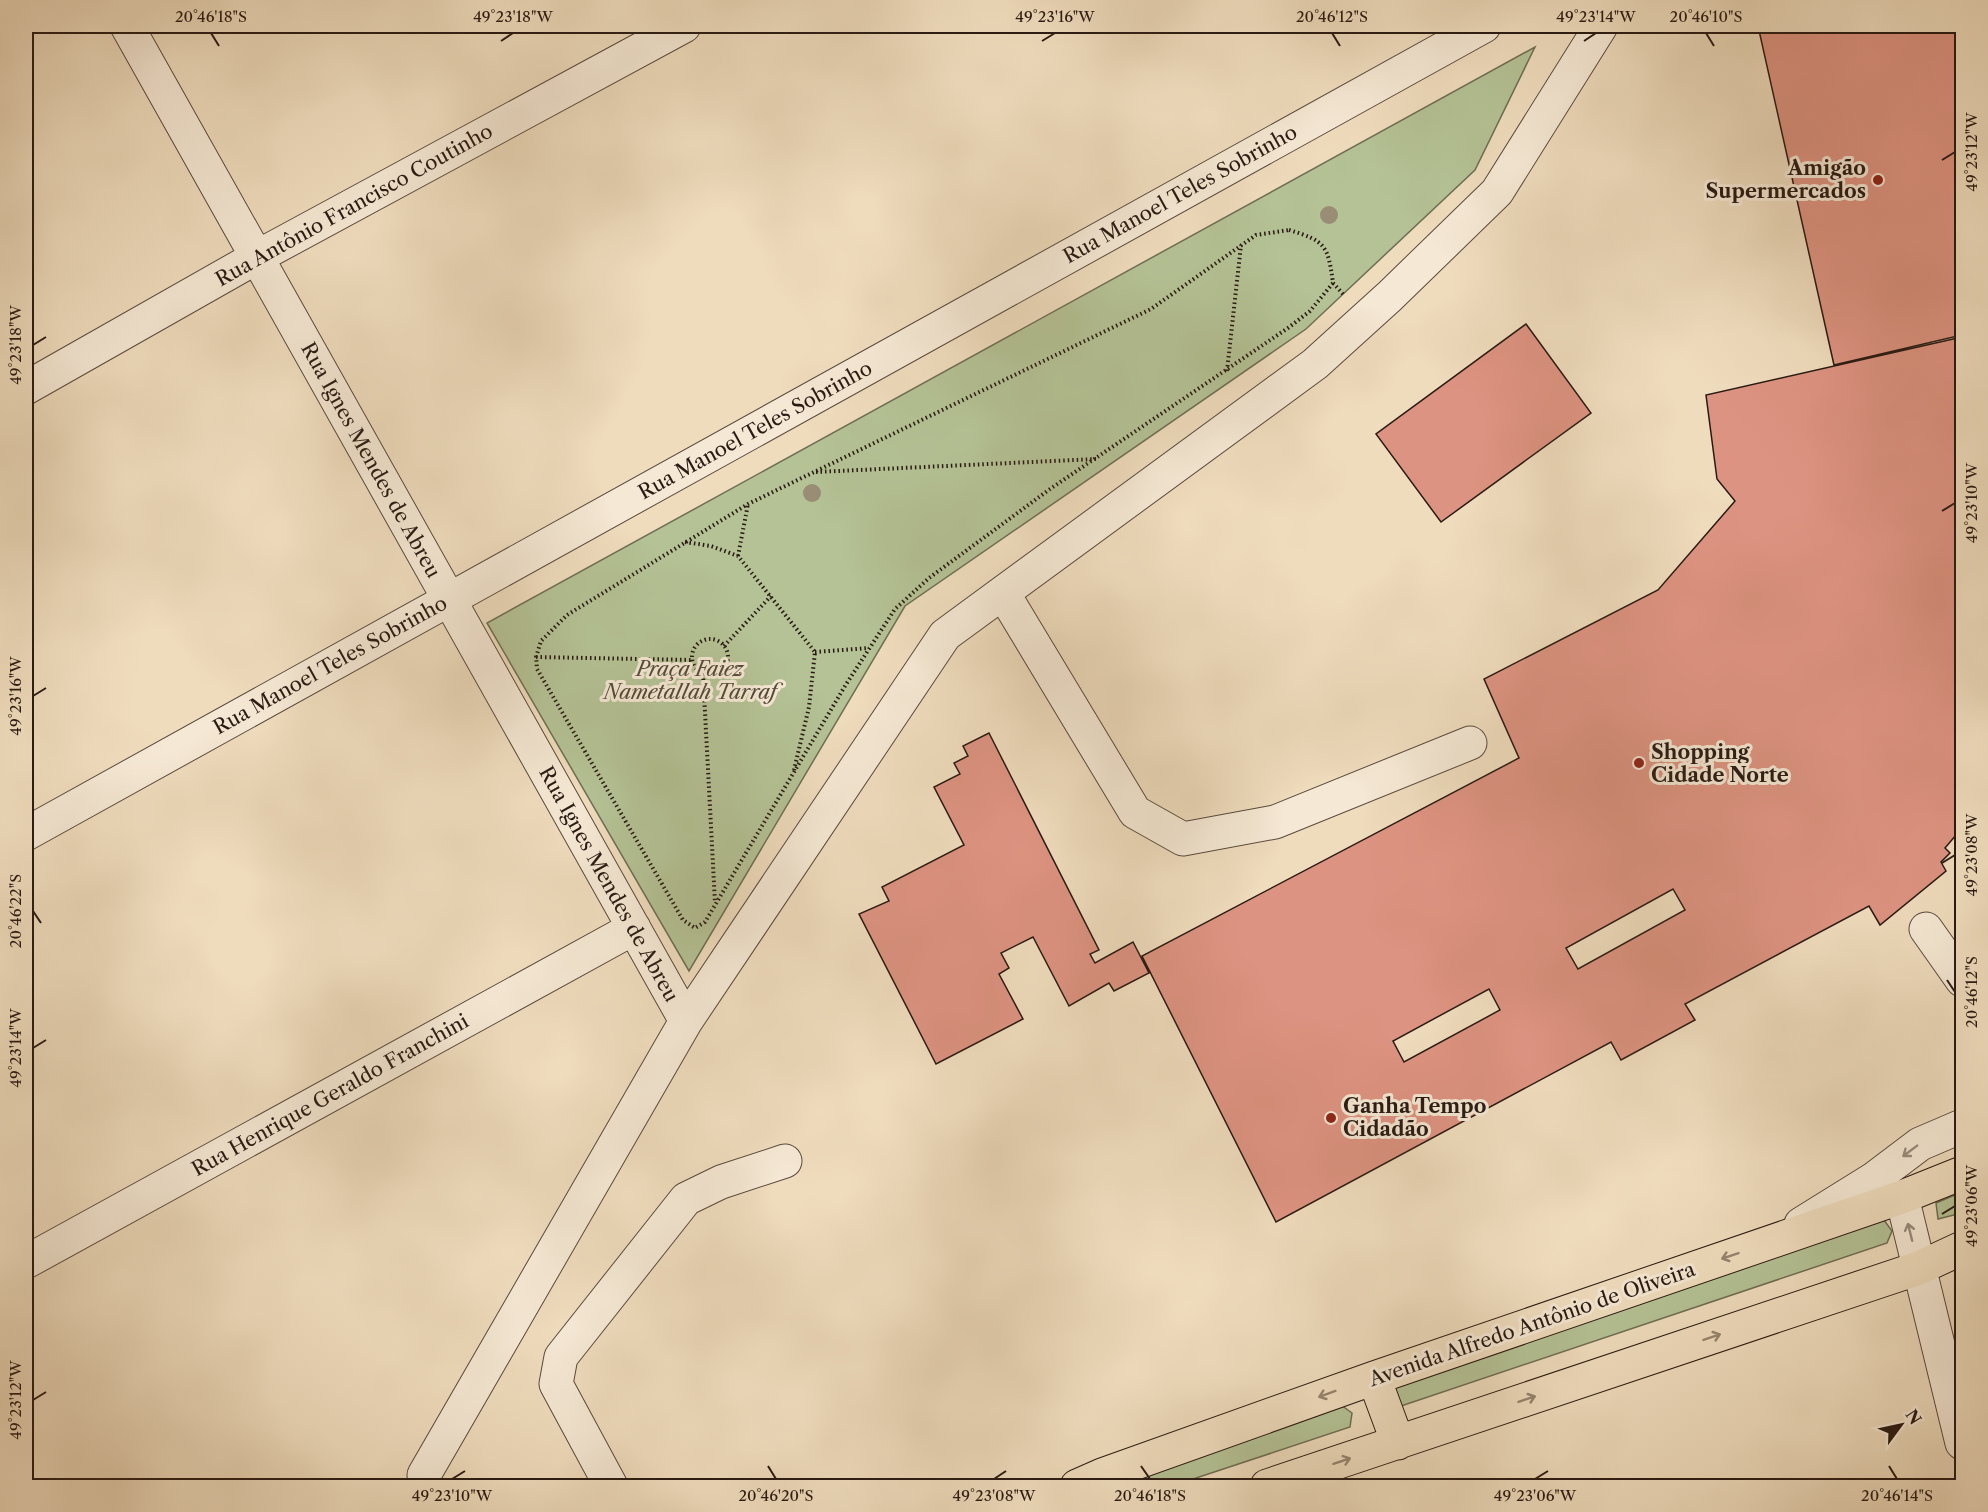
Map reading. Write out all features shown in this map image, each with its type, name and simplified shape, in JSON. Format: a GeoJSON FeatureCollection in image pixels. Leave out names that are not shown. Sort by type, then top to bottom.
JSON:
{"type":"FeatureCollection","features":[{"type":"Feature","properties":{"kind":"main road","name":"Avenida Alfredo Antônio de Oliveira"},"geometry":{"type":"LineString","coordinates":[[1089,1481],[1374,1378],[1902,1197],[1962,1173]]}},
{"type":"Feature","properties":{"kind":"main road"},"geometry":{"type":"LineString","coordinates":[[1267,1486],[1919,1268],[1962,1248]]}},
{"type":"Feature","properties":{"kind":"main road"},"geometry":{"type":"LineString","coordinates":[[1374,1378],[1398,1443]]}},
{"type":"Feature","properties":{"kind":"street","name":"Rua Ignes Mendes de Abreu"},"geometry":{"type":"LineString","coordinates":[[127,26],[686,1021]]}},
{"type":"Feature","properties":{"kind":"street","name":"Rua Antônio Francisco Coutinho"},"geometry":{"type":"LineString","coordinates":[[26,388],[257,257],[684,26]]}},
{"type":"Feature","properties":{"kind":"street","name":"Rua Manoel Teles Sobrinho"},"geometry":{"type":"LineString","coordinates":[[26,834],[1484,26]]}},
{"type":"Feature","properties":{"kind":"street"},"geometry":{"type":"LineString","coordinates":[[418,1483],[686,1021],[945,635],[1315,364],[1390,296],[1497,192],[1602,26]]}},
{"type":"Feature","properties":{"kind":"street"},"geometry":{"type":"LineString","coordinates":[[1003,593],[1135,812],[1183,839],[1275,822],[1470,743]]}},
{"type":"Feature","properties":{"kind":"street","name":"Rua Henrique Geraldo Franchini"},"geometry":{"type":"LineString","coordinates":[[26,1262],[634,928]]}},
{"type":"Feature","properties":{"kind":"street"},"geometry":{"type":"LineString","coordinates":[[1926,929],[1962,980]]}},
{"type":"Feature","properties":{"kind":"street"},"geometry":{"type":"LineString","coordinates":[[1770,1242],[1867,1183],[1920,1144],[1962,1126]]}},
{"type":"Feature","properties":{"kind":"street"},"geometry":{"type":"LineString","coordinates":[[611,1486],[556,1384],[561,1357],[686,1199],[721,1182],[784,1161]]}},
{"type":"Feature","properties":{"kind":"street"},"geometry":{"type":"LineString","coordinates":[[1902,1197],[1962,1443]]}},
{"type":"Feature","properties":{"kind":"path"},"geometry":{"type":"LineString","coordinates":[[1289,230],[1314,237],[1329,253],[1333,283],[1310,311],[1226,372],[1097,459],[929,578],[895,609],[793,773],[705,922],[695,928],[683,920],[537,669],[536,657],[541,641],[567,615],[748,504],[1151,309],[1256,235],[1289,230]]}},
{"type":"Feature","properties":{"kind":"path"},"geometry":{"type":"LineString","coordinates":[[1226,372],[1241,244]]}},
{"type":"Feature","properties":{"kind":"path"},"geometry":{"type":"LineString","coordinates":[[812,472],[1097,459]]}},
{"type":"Feature","properties":{"kind":"path"},"geometry":{"type":"LineString","coordinates":[[738,556],[748,504]]}},
{"type":"Feature","properties":{"kind":"path"},"geometry":{"type":"LineString","coordinates":[[684,542],[711,546],[738,556],[815,652],[809,707],[793,773]]}},
{"type":"Feature","properties":{"kind":"path"},"geometry":{"type":"LineString","coordinates":[[724,646],[771,596]]}},
{"type":"Feature","properties":{"kind":"path"},"geometry":{"type":"LineString","coordinates":[[703,674],[720,672],[726,664],[728,655],[724,646],[716,640],[706,639],[698,644],[693,651],[692,660],[703,674],[716,903]]}},
{"type":"Feature","properties":{"kind":"path"},"geometry":{"type":"LineString","coordinates":[[815,652],[870,648]]}},
{"type":"Feature","properties":{"kind":"path"},"geometry":{"type":"LineString","coordinates":[[536,657],[692,660]]}},
{"type":"Feature","properties":{"kind":"green space","name":"Praça Faiez Nametallah Tarraf"},"geometry":{"type":"Polygon","coordinates":[[[1535,47],[1475,170],[1306,329],[905,606],[689,971],[487,623],[1535,47]]]}},
{"type":"Feature","properties":{"kind":"green space"},"geometry":{"type":"Polygon","coordinates":[[[1962,1192],[1962,1213],[1938,1219],[1936,1203],[1962,1192]]]}},
{"type":"Feature","properties":{"kind":"green space"},"geometry":{"type":"Polygon","coordinates":[[[1881,1216],[1892,1231],[1887,1243],[1401,1406],[1394,1386],[1881,1216]]]}},
{"type":"Feature","properties":{"kind":"green space"},"geometry":{"type":"Polygon","coordinates":[[[1337,1402],[1352,1413],[1350,1427],[1172,1486],[1090,1486],[1337,1402]]]}},
{"type":"Feature","properties":{"kind":"building","name":"Amigão Supermercados"},"geometry":{"type":"Polygon","coordinates":[[[1758,26],[1962,26],[1962,335],[1834,365],[1758,26]]]}},
{"type":"Feature","properties":{"kind":"building"},"geometry":{"type":"Polygon","coordinates":[[[1526,324],[1591,413],[1441,522],[1376,434],[1526,324]]]}},
{"type":"Feature","properties":{"kind":"building"},"geometry":{"type":"Polygon","coordinates":[[[1962,337],[1962,828],[1945,848],[1950,853],[1941,862],[1946,871],[1880,925],[1869,906],[1685,1004],[1695,1020],[1621,1060],[1611,1042],[1276,1222],[1142,956],[1519,758],[1484,679],[1658,590],[1735,501],[1717,479],[1706,395],[1962,337]],[[1673,889],[1566,948],[1578,969],[1685,910],[1673,889]],[[1489,989],[1393,1041],[1404,1062],[1500,1010],[1489,989]]]}},
{"type":"Feature","properties":{"kind":"building"},"geometry":{"type":"Polygon","coordinates":[[[989,733],[1099,950],[1090,954],[1095,963],[1133,942],[1149,973],[1114,991],[1109,983],[1069,1006],[1033,937],[1001,953],[1009,968],[999,974],[1023,1019],[936,1064],[859,914],[889,901],[882,887],[964,845],[934,787],[960,774],[954,763],[968,756],[963,746],[989,733]]]}},
{"type":"Feature","properties":{"kind":"place","name":"Amigão Supermercados"},"geometry":{"type":"Point","coordinates":[1878,180]}},
{"type":"Feature","properties":{"kind":"place","name":"Shopping Cidade Norte"},"geometry":{"type":"Point","coordinates":[1639,763]}},
{"type":"Feature","properties":{"kind":"place","name":"Ganha Tempo Cidadão"},"geometry":{"type":"Point","coordinates":[1331,1118]}}]}
